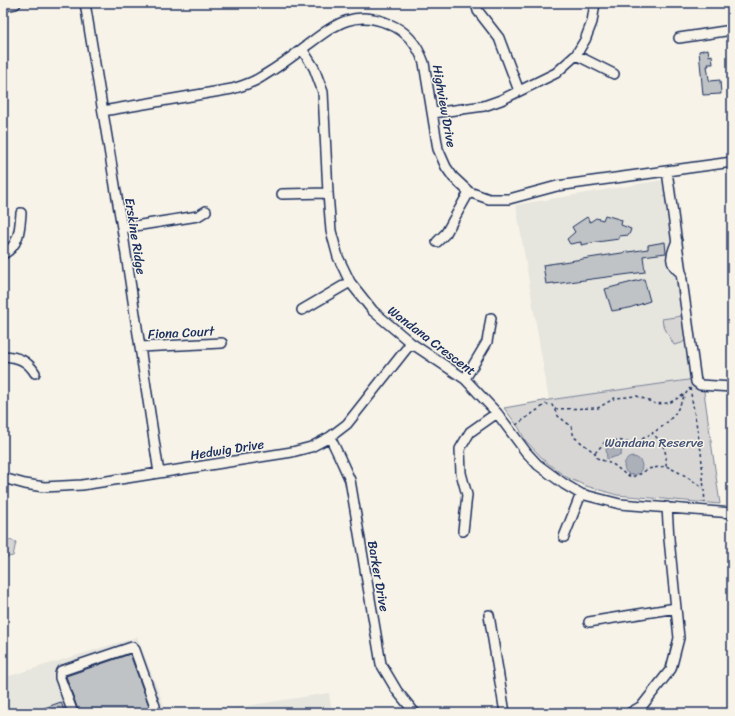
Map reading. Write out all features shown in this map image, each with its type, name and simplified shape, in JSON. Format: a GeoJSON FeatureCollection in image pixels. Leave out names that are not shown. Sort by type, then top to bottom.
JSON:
{"type":"FeatureCollection","features":[{"type":"Feature","properties":{"kind":"main road"},"geometry":{"type":"LineString","coordinates":[[3,5],[15,3]]}},
{"type":"Feature","properties":{"kind":"street","name":"Erskine Ridge"},"geometry":{"type":"LineString","coordinates":[[85,3],[122,228],[159,473]]}},
{"type":"Feature","properties":{"kind":"street"},"geometry":{"type":"LineString","coordinates":[[476,3],[478,11],[499,38],[519,91]]}},
{"type":"Feature","properties":{"kind":"street"},"geometry":{"type":"LineString","coordinates":[[433,114],[484,106],[556,73],[576,55],[588,34],[592,22],[595,3]]}},
{"type":"Feature","properties":{"kind":"street","name":"Highview Drive"},"geometry":{"type":"LineString","coordinates":[[102,110],[232,89],[249,84],[263,77],[333,26],[358,18],[379,19],[397,27],[405,33],[420,52],[424,64],[438,149],[446,168],[469,192],[489,199],[509,199],[557,186],[732,162]]}},
{"type":"Feature","properties":{"kind":"street"},"geometry":{"type":"LineString","coordinates":[[679,38],[732,30]]}},
{"type":"Feature","properties":{"kind":"street","name":"Wandana Crescent"},"geometry":{"type":"LineString","coordinates":[[302,49],[314,68],[323,92],[331,231],[338,257],[350,282],[373,311],[411,343],[465,378],[497,413],[526,452],[538,465],[564,484],[581,494],[620,504],[732,513]]}},
{"type":"Feature","properties":{"kind":"street"},"geometry":{"type":"LineString","coordinates":[[576,55],[614,74]]}},
{"type":"Feature","properties":{"kind":"street"},"geometry":{"type":"LineString","coordinates":[[667,171],[696,379],[698,384],[704,386],[732,387]]}},
{"type":"Feature","properties":{"kind":"street"},"geometry":{"type":"LineString","coordinates":[[437,242],[446,233],[469,192]]}},
{"type":"Feature","properties":{"kind":"street"},"geometry":{"type":"LineString","coordinates":[[282,194],[328,193]]}},
{"type":"Feature","properties":{"kind":"street"},"geometry":{"type":"LineString","coordinates":[[122,228],[198,216],[206,211]]}},
{"type":"Feature","properties":{"kind":"street"},"geometry":{"type":"LineString","coordinates":[[3,254],[8,252],[15,242],[20,228],[21,213]]}},
{"type":"Feature","properties":{"kind":"street"},"geometry":{"type":"LineString","coordinates":[[302,310],[350,282]]}},
{"type":"Feature","properties":{"kind":"street"},"geometry":{"type":"LineString","coordinates":[[465,378],[487,342],[491,318]]}},
{"type":"Feature","properties":{"kind":"street","name":"Fiona Court"},"geometry":{"type":"LineString","coordinates":[[140,347],[222,342]]}},
{"type":"Feature","properties":{"kind":"street","name":"Hedwig Drive"},"geometry":{"type":"LineString","coordinates":[[3,478],[25,484],[50,487],[82,485],[292,452],[311,446],[330,437],[347,424],[411,343]]}},
{"type":"Feature","properties":{"kind":"street"},"geometry":{"type":"LineString","coordinates":[[3,356],[12,356],[24,361],[35,373]]}},
{"type":"Feature","properties":{"kind":"street"},"geometry":{"type":"LineString","coordinates":[[463,531],[468,495],[461,473],[460,449],[470,432],[497,413]]}},
{"type":"Feature","properties":{"kind":"street","name":"Barker Drive"},"geometry":{"type":"LineString","coordinates":[[330,437],[350,480],[381,664],[397,692],[415,713]]}},
{"type":"Feature","properties":{"kind":"street"},"geometry":{"type":"LineString","coordinates":[[564,537],[581,494]]}},
{"type":"Feature","properties":{"kind":"street"},"geometry":{"type":"LineString","coordinates":[[630,713],[642,706],[671,668],[679,638],[669,539],[668,507]]}},
{"type":"Feature","properties":{"kind":"street"},"geometry":{"type":"LineString","coordinates":[[589,622],[676,608]]}},
{"type":"Feature","properties":{"kind":"street"},"geometry":{"type":"LineString","coordinates":[[489,615],[505,713]]}},
{"type":"Feature","properties":{"kind":"street"},"geometry":{"type":"LineString","coordinates":[[72,713],[60,678],[61,672],[132,647],[135,650],[155,706],[152,713]]}},
{"type":"Feature","properties":{"kind":"path"},"geometry":{"type":"LineString","coordinates":[[595,454],[605,442],[618,440],[634,444],[660,429],[673,416],[690,388],[700,451],[703,488],[707,511]]}},
{"type":"Feature","properties":{"kind":"path"},"geometry":{"type":"LineString","coordinates":[[554,409],[598,408],[615,398],[638,396],[656,404],[669,403],[685,394]]}},
{"type":"Feature","properties":{"kind":"path"},"geometry":{"type":"LineString","coordinates":[[510,430],[546,404],[552,405],[558,416],[570,426],[574,437],[595,454],[597,458],[614,465],[625,474],[632,477],[648,469],[666,466],[684,474],[703,488]]}},
{"type":"Feature","properties":{"kind":"path"},"geometry":{"type":"LineString","coordinates":[[652,433],[660,440],[667,454],[666,466]]}},
{"type":"Feature","properties":{"kind":"shaded area"},"geometry":{"type":"Polygon","coordinates":[[[675,178],[702,378],[549,400],[516,205],[675,178]]]}},
{"type":"Feature","properties":{"kind":"shaded area"},"geometry":{"type":"Polygon","coordinates":[[[606,448],[622,448],[621,455],[607,459],[606,448]]]}},
{"type":"Feature","properties":{"kind":"shaded area"},"geometry":{"type":"Polygon","coordinates":[[[633,457],[637,458],[641,462],[641,470],[637,474],[633,475],[629,474],[625,470],[624,466],[625,462],[629,458],[633,457]]]}},
{"type":"Feature","properties":{"kind":"shaded area"},"geometry":{"type":"Polygon","coordinates":[[[137,637],[167,713],[3,713],[3,678],[137,637]]]}},
{"type":"Feature","properties":{"kind":"shaded area"},"geometry":{"type":"Polygon","coordinates":[[[329,693],[332,713],[202,713],[329,693]]]}},
{"type":"Feature","properties":{"kind":"green space"},"geometry":{"type":"Polygon","coordinates":[[[682,316],[686,339],[682,343],[674,345],[663,325],[662,319],[682,316]]]}},
{"type":"Feature","properties":{"kind":"green space","name":"Wandana Reserve"},"geometry":{"type":"Polygon","coordinates":[[[702,378],[720,504],[617,495],[586,486],[566,477],[546,462],[525,440],[519,428],[504,408],[549,400],[702,378]]]}},
{"type":"Feature","properties":{"kind":"green space"},"geometry":{"type":"Polygon","coordinates":[[[3,538],[16,542],[13,556],[3,558],[3,538]]]}},
{"type":"Feature","properties":{"kind":"building"},"geometry":{"type":"Polygon","coordinates":[[[708,49],[709,56],[712,55],[713,64],[708,64],[709,66],[707,66],[709,79],[710,81],[720,80],[721,94],[703,95],[699,51],[708,49]]]}},
{"type":"Feature","properties":{"kind":"building"},"geometry":{"type":"Polygon","coordinates":[[[605,215],[622,220],[621,225],[631,229],[629,235],[619,236],[619,239],[581,245],[581,242],[570,244],[567,239],[575,232],[572,227],[587,217],[590,222],[596,218],[603,220],[605,215]]]}},
{"type":"Feature","properties":{"kind":"building"},"geometry":{"type":"Polygon","coordinates":[[[665,242],[666,253],[643,256],[645,272],[546,284],[543,265],[648,249],[648,245],[665,242]]]}},
{"type":"Feature","properties":{"kind":"building"},"geometry":{"type":"Polygon","coordinates":[[[644,279],[650,301],[629,308],[612,311],[605,289],[644,279]]]}},
{"type":"Feature","properties":{"kind":"building"},"geometry":{"type":"Polygon","coordinates":[[[130,654],[149,706],[148,709],[136,713],[79,713],[66,676],[130,654]]]}},
{"type":"Feature","properties":{"kind":"building"},"geometry":{"type":"Polygon","coordinates":[[[61,702],[65,713],[33,713],[33,712],[61,702]]]}}]}
